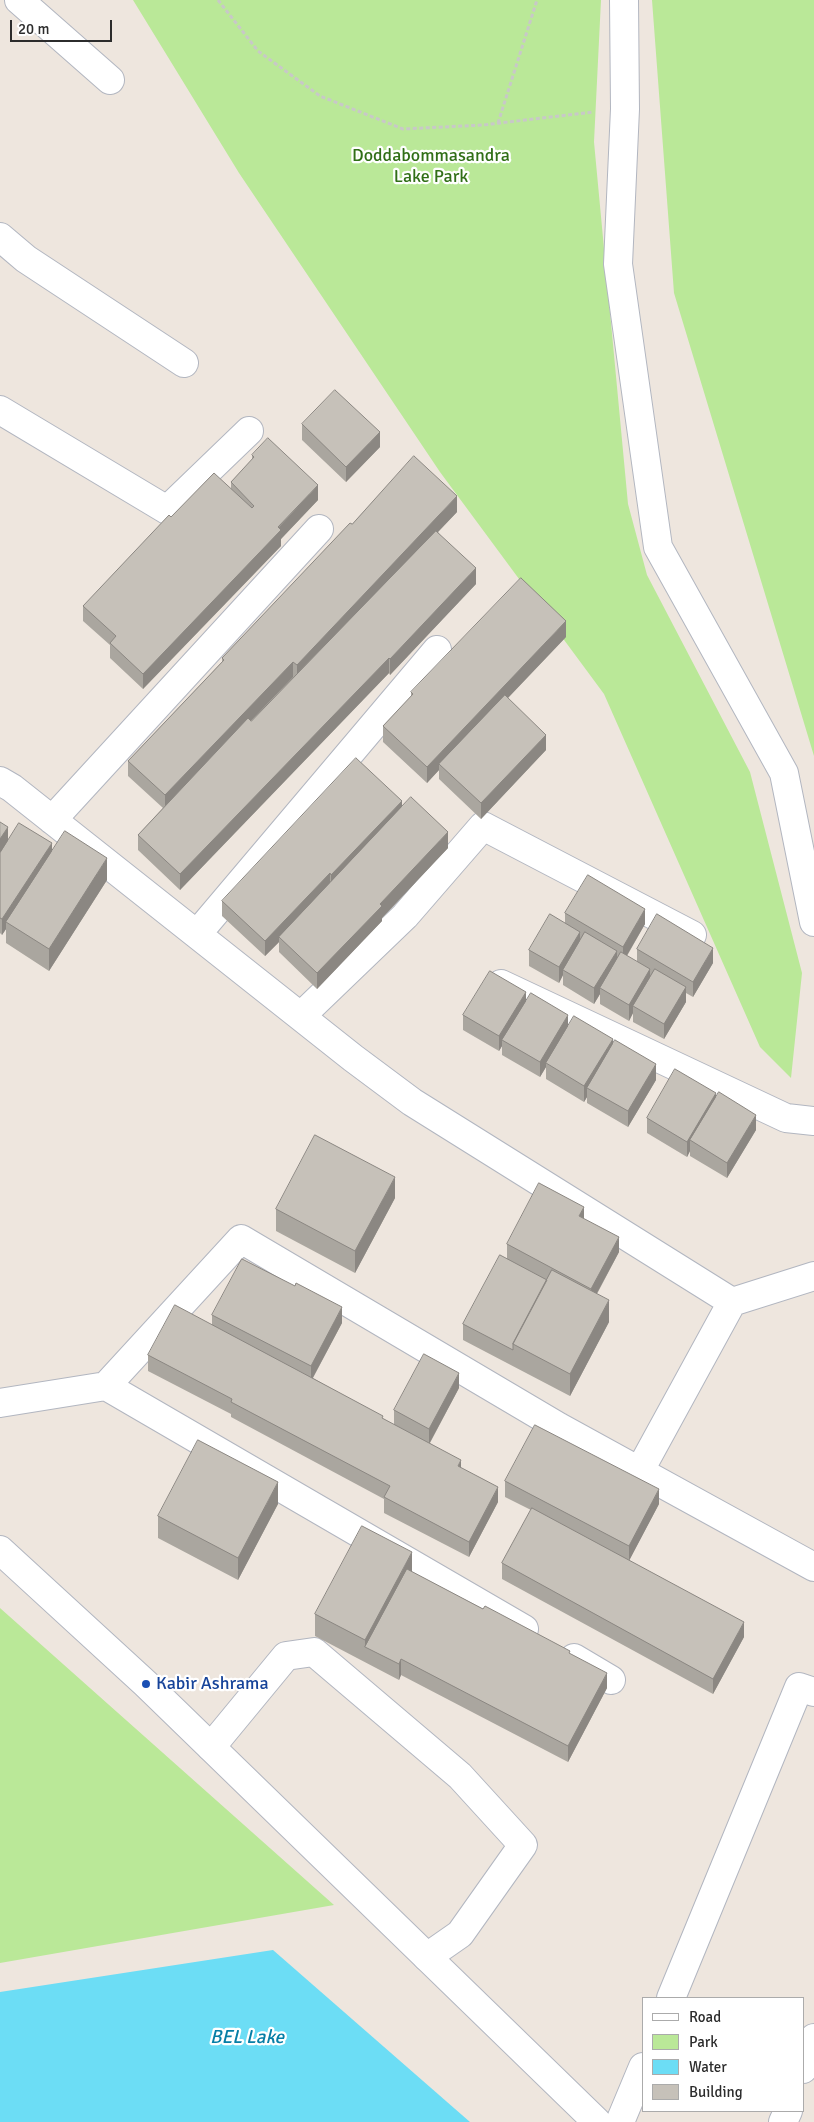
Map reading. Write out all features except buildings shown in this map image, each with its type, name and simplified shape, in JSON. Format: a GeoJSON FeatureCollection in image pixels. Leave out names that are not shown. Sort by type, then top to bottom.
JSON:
{"type":"FeatureCollection","features":[{"type":"Feature","properties":{"kind":"street"},"geometry":{"type":"LineString","coordinates":[[19,0],[110,80]]}},
{"type":"Feature","properties":{"kind":"street"},"geometry":{"type":"LineString","coordinates":[[624,0],[625,109],[618,264],[658,547],[784,773],[814,922]]}},
{"type":"Feature","properties":{"kind":"street"},"geometry":{"type":"LineString","coordinates":[[0,237],[26,259],[184,363]]}},
{"type":"Feature","properties":{"kind":"street"},"geometry":{"type":"LineString","coordinates":[[0,410],[167,510],[250,431]]}},
{"type":"Feature","properties":{"kind":"street"},"geometry":{"type":"LineString","coordinates":[[52,820],[318,529]]}},
{"type":"Feature","properties":{"kind":"street"},"geometry":{"type":"LineString","coordinates":[[197,934],[437,650]]}},
{"type":"Feature","properties":{"kind":"street"},"geometry":{"type":"LineString","coordinates":[[0,780],[412,1102],[732,1302]]}},
{"type":"Feature","properties":{"kind":"street"},"geometry":{"type":"LineString","coordinates":[[301,1016],[406,916],[483,826],[692,935]]}},
{"type":"Feature","properties":{"kind":"street"},"geometry":{"type":"LineString","coordinates":[[501,984],[786,1118],[814,1121]]}},
{"type":"Feature","properties":{"kind":"street"},"geometry":{"type":"LineString","coordinates":[[0,1404],[106,1386],[240,1239],[559,1428],[814,1567]]}},
{"type":"Feature","properties":{"kind":"street"},"geometry":{"type":"LineString","coordinates":[[639,1472],[732,1302],[814,1276]]}},
{"type":"Feature","properties":{"kind":"street"},"geometry":{"type":"LineString","coordinates":[[106,1386],[611,1680]]}},
{"type":"Feature","properties":{"kind":"street"},"geometry":{"type":"LineString","coordinates":[[0,1550],[146,1684],[597,2122]]}},
{"type":"Feature","properties":{"kind":"street"},"geometry":{"type":"LineString","coordinates":[[211,1747],[286,1656],[314,1652],[460,1776],[523,1844],[460,1934],[427,1957]]}},
{"type":"Feature","properties":{"kind":"street"},"geometry":{"type":"LineString","coordinates":[[671,1997],[799,1687],[814,1692]]}},
{"type":"Feature","properties":{"kind":"street"},"geometry":{"type":"LineString","coordinates":[[804,2066],[814,2038]]}},
{"type":"Feature","properties":{"kind":"street"},"geometry":{"type":"LineString","coordinates":[[620,2122],[642,2069]]}},
{"type":"Feature","properties":{"kind":"path"},"geometry":{"type":"LineString","coordinates":[[218,0],[258,51],[320,96],[403,128],[498,123],[625,109]]}},
{"type":"Feature","properties":{"kind":"path"},"geometry":{"type":"LineString","coordinates":[[498,123],[537,0]]}},
{"type":"Feature","properties":{"kind":"green space","name":"Doddabommasandra Lake Park"},"geometry":{"type":"Polygon","coordinates":[[[133,0],[601,0],[594,142],[628,504],[647,575],[750,772],[802,973],[791,1078],[760,1047],[604,694],[440,472],[239,173],[133,0]]]}},
{"type":"Feature","properties":{"kind":"green space"},"geometry":{"type":"Polygon","coordinates":[[[652,0],[814,0],[814,756],[674,293],[652,0]]]}},
{"type":"Feature","properties":{"kind":"green space"},"geometry":{"type":"Polygon","coordinates":[[[0,1608],[334,1905],[0,1963],[0,1608]]]}},
{"type":"Feature","properties":{"kind":"water","name":"BEL Lake"},"geometry":{"type":"Polygon","coordinates":[[[273,1950],[470,2122],[0,2122],[0,1992],[273,1950]]]}},
{"type":"Feature","properties":{"kind":"place","name":"Kabir Ashrama"},"geometry":{"type":"Point","coordinates":[146,1684]}}]}
